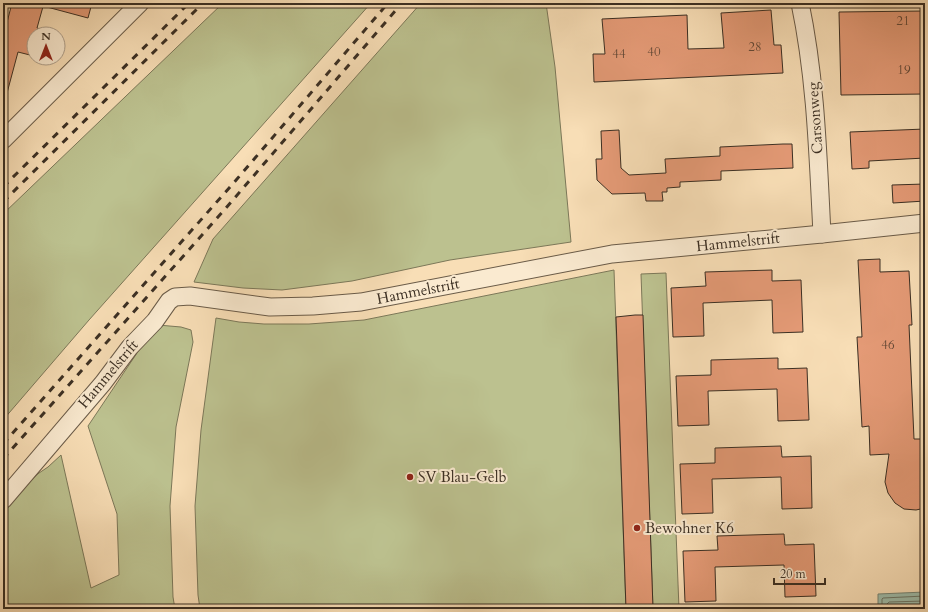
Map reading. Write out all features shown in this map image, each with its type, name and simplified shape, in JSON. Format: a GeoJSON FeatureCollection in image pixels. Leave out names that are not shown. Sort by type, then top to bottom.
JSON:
{"type":"FeatureCollection","features":[{"type":"Feature","properties":{"kind":"street"},"geometry":{"type":"LineString","coordinates":[[3,140],[140,3]]}},
{"type":"Feature","properties":{"kind":"street","name":"Carsonweg"},"geometry":{"type":"LineString","coordinates":[[800,3],[810,60],[816,119],[822,234]]}},
{"type":"Feature","properties":{"kind":"street","name":"Hammelstrift"},"geometry":{"type":"LineString","coordinates":[[3,500],[103,382],[130,347],[155,321],[169,301],[175,297],[190,296],[270,307],[313,306],[361,302],[612,254],[925,223]]}},
{"type":"Feature","properties":{"kind":"green space"},"geometry":{"type":"Polygon","coordinates":[[[223,3],[371,3],[89,320],[3,420],[3,214],[223,3]]]}},
{"type":"Feature","properties":{"kind":"green space"},"geometry":{"type":"Polygon","coordinates":[[[421,3],[546,3],[555,67],[571,242],[450,260],[352,281],[282,290],[243,288],[194,282],[213,239],[421,3]]]}},
{"type":"Feature","properties":{"kind":"green space","name":"SV Blau-Gelb"},"geometry":{"type":"Polygon","coordinates":[[[614,270],[626,609],[200,609],[198,595],[195,506],[201,430],[216,318],[264,324],[309,324],[364,320],[614,270]]]}},
{"type":"Feature","properties":{"kind":"green space"},"geometry":{"type":"Polygon","coordinates":[[[666,273],[679,609],[653,609],[641,274],[666,273]]]}},
{"type":"Feature","properties":{"kind":"green space"},"geometry":{"type":"Polygon","coordinates":[[[158,325],[181,327],[191,330],[193,342],[176,427],[170,506],[173,597],[175,609],[3,609],[3,510],[18,491],[61,455],[91,588],[119,575],[117,514],[88,426],[139,350],[158,325]]]}},
{"type":"Feature","properties":{"kind":"water"},"geometry":{"type":"Polygon","coordinates":[[[925,592],[925,609],[878,609],[878,594],[925,592]]]}},
{"type":"Feature","properties":{"kind":"building"},"geometry":{"type":"Polygon","coordinates":[[[12,3],[44,3],[38,26],[26,26],[26,54],[18,52],[7,93],[3,92],[3,38],[12,3]]]}},
{"type":"Feature","properties":{"kind":"building"},"geometry":{"type":"Polygon","coordinates":[[[48,3],[92,3],[88,18],[47,7],[48,3]]]}},
{"type":"Feature","properties":{"kind":"building"},"geometry":{"type":"Polygon","coordinates":[[[771,10],[774,45],[781,45],[783,73],[594,82],[593,54],[605,54],[602,19],[687,15],[688,49],[724,48],[721,13],[771,10]]]}},
{"type":"Feature","properties":{"kind":"building"},"geometry":{"type":"Polygon","coordinates":[[[925,11],[925,94],[841,95],[839,12],[925,11]]]}},
{"type":"Feature","properties":{"kind":"building"},"geometry":{"type":"Polygon","coordinates":[[[925,129],[925,158],[869,161],[869,168],[852,169],[850,132],[925,129]]]}},
{"type":"Feature","properties":{"kind":"building"},"geometry":{"type":"Polygon","coordinates":[[[619,130],[621,168],[629,175],[666,173],[665,159],[720,156],[720,147],[783,144],[792,144],[793,168],[721,171],[721,180],[680,182],[680,187],[667,188],[667,192],[662,192],[663,201],[646,201],[645,193],[612,194],[597,180],[596,159],[602,159],[601,131],[619,130]]]}},
{"type":"Feature","properties":{"kind":"building"},"geometry":{"type":"Polygon","coordinates":[[[925,184],[925,201],[893,203],[892,185],[925,184]]]}},
{"type":"Feature","properties":{"kind":"building"},"geometry":{"type":"Polygon","coordinates":[[[880,259],[880,272],[909,271],[912,325],[909,325],[914,439],[925,439],[925,508],[916,510],[904,509],[895,503],[888,493],[885,482],[889,454],[870,455],[869,426],[862,427],[857,337],[862,337],[858,260],[880,259]]]}},
{"type":"Feature","properties":{"kind":"building"},"geometry":{"type":"Polygon","coordinates":[[[772,270],[772,281],[801,280],[803,332],[773,333],[772,300],[703,303],[704,336],[673,337],[671,288],[706,286],[705,272],[772,270]]]}},
{"type":"Feature","properties":{"kind":"building","name":"Bewohner K6"},"geometry":{"type":"Polygon","coordinates":[[[643,315],[653,609],[626,609],[616,317],[643,315]]]}},
{"type":"Feature","properties":{"kind":"building"},"geometry":{"type":"Polygon","coordinates":[[[778,358],[778,369],[807,368],[809,420],[778,421],[777,389],[708,391],[709,425],[678,426],[676,376],[711,375],[711,360],[778,358]]]}},
{"type":"Feature","properties":{"kind":"building"},"geometry":{"type":"Polygon","coordinates":[[[781,446],[782,457],[811,456],[812,508],[782,509],[781,477],[712,479],[713,513],[682,514],[680,464],[715,463],[715,448],[781,446]]]}},
{"type":"Feature","properties":{"kind":"building"},"geometry":{"type":"Polygon","coordinates":[[[784,534],[785,545],[814,544],[816,596],[785,597],[784,565],[715,567],[716,601],[685,602],[683,551],[718,550],[717,536],[784,534]]]}},
{"type":"Feature","properties":{"kind":"railway"},"geometry":{"type":"LineString","coordinates":[[3,187],[189,3]]}},
{"type":"Feature","properties":{"kind":"railway"},"geometry":{"type":"LineString","coordinates":[[3,202],[203,3]]}},
{"type":"Feature","properties":{"kind":"railway"},"geometry":{"type":"LineString","coordinates":[[3,444],[237,179],[388,3]]}},
{"type":"Feature","properties":{"kind":"railway"},"geometry":{"type":"LineString","coordinates":[[3,459],[226,208],[402,3]]}},
{"type":"Feature","properties":{"kind":"place","name":"SV Blau-Gelb"},"geometry":{"type":"Point","coordinates":[410,477]}},
{"type":"Feature","properties":{"kind":"place","name":"Bewohner K6"},"geometry":{"type":"Point","coordinates":[637,528]}}]}
